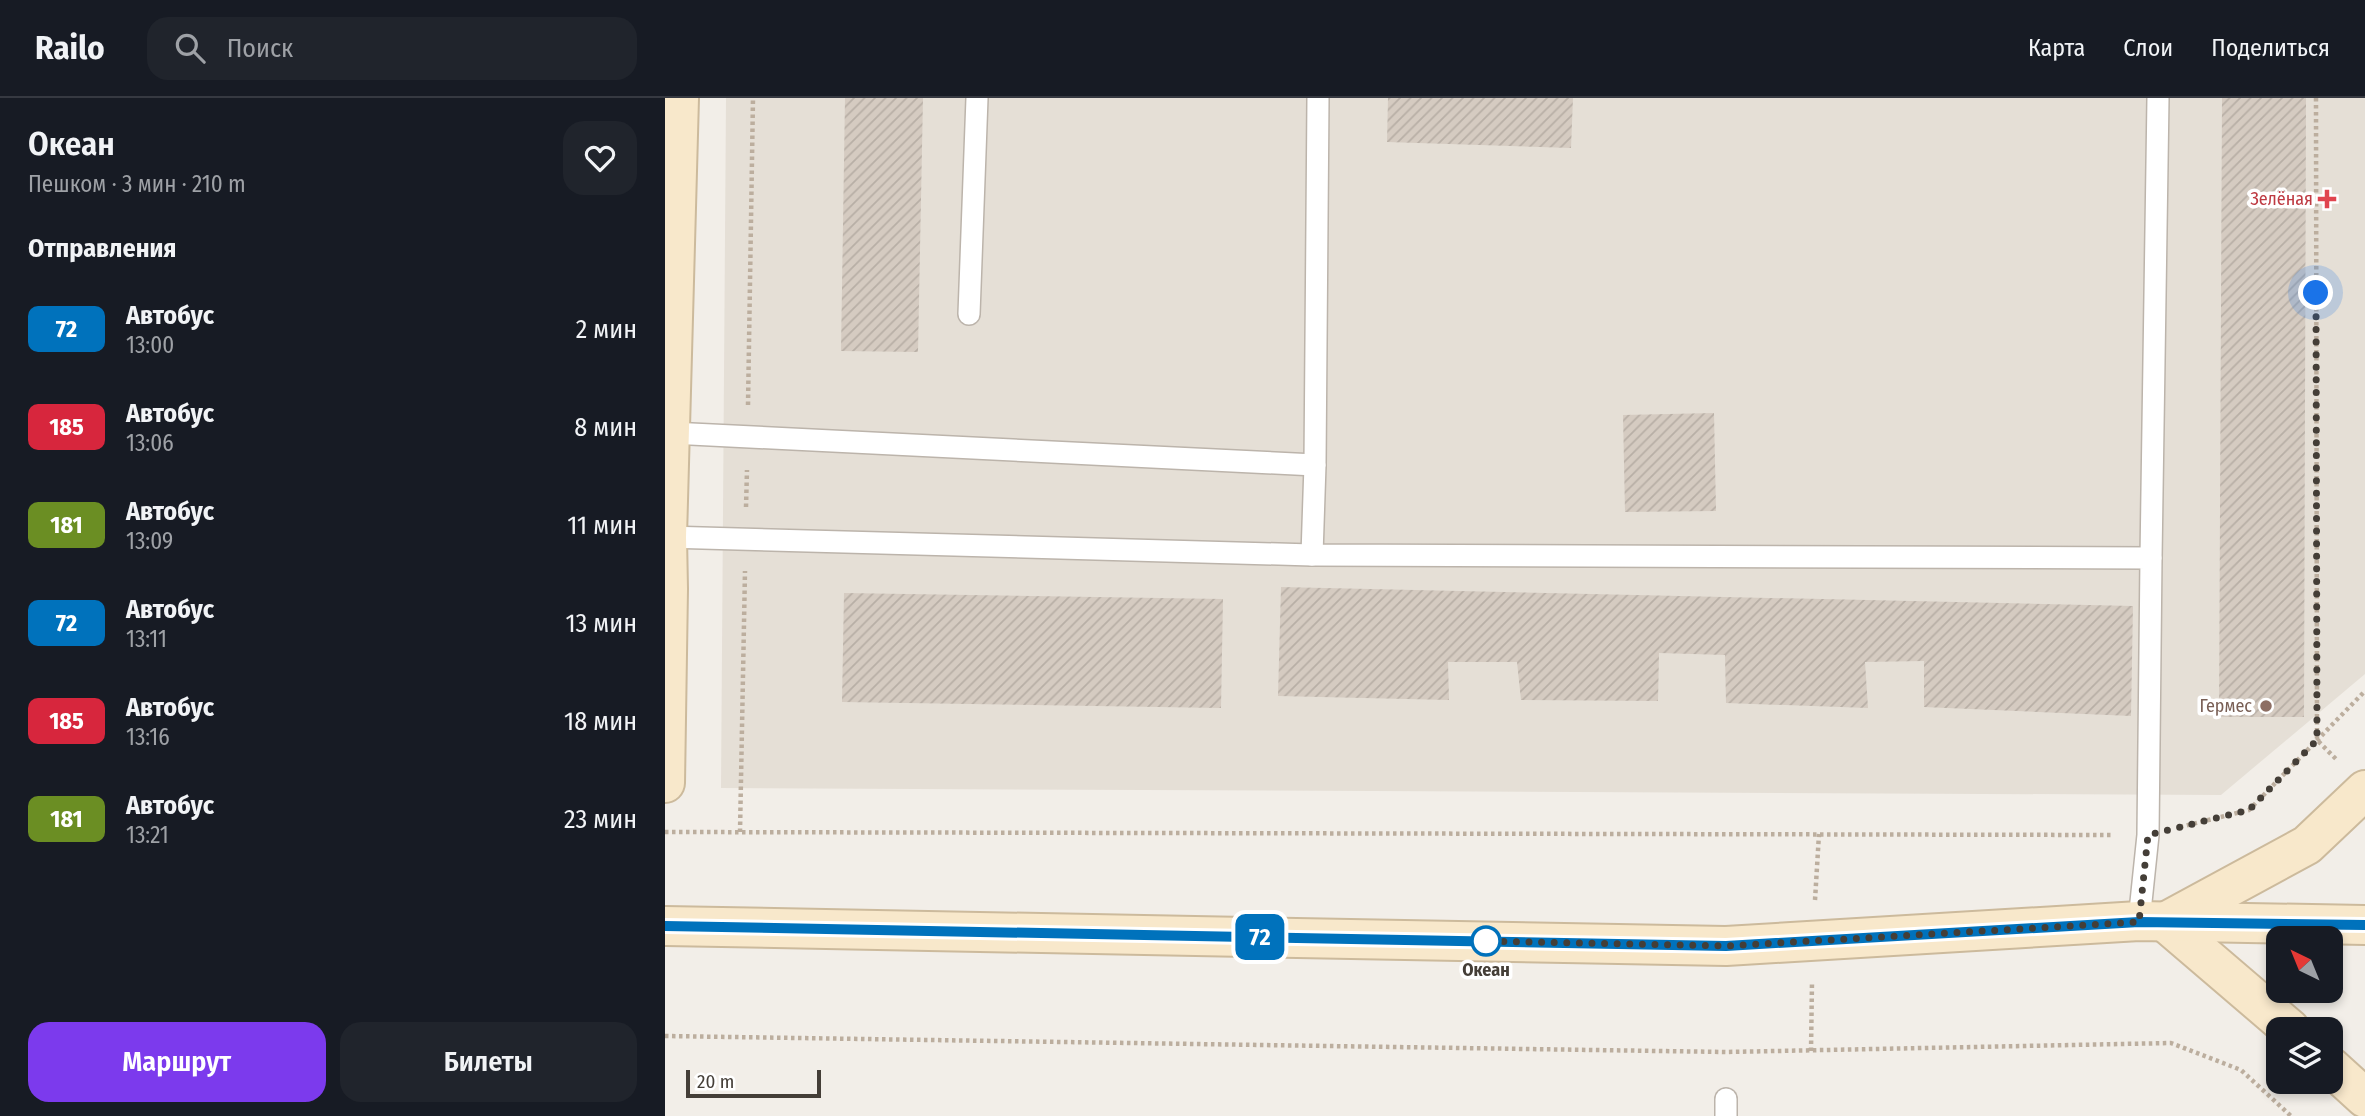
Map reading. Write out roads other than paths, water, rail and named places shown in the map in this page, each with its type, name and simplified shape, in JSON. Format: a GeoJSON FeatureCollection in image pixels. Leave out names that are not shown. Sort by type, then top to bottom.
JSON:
{"type":"FeatureCollection","features":[{"type":"Feature","properties":{"kind":"main road"},"geometry":{"type":"LineString","coordinates":[[665,783],[667,537],[679,98]]}},
{"type":"Feature","properties":{"kind":"main road"},"geometry":{"type":"LineString","coordinates":[[2152,922],[2307,845],[2365,790]]}},
{"type":"Feature","properties":{"kind":"main road"},"geometry":{"type":"LineString","coordinates":[[2152,922],[2275,1017]]}},
{"type":"Feature","properties":{"kind":"main road"},"geometry":{"type":"LineString","coordinates":[[665,926],[1726,946],[2152,922],[2365,925]]}},
{"type":"Feature","properties":{"kind":"main road"},"geometry":{"type":"LineString","coordinates":[[2343,1078],[2365,1098]]}},
{"type":"Feature","properties":{"kind":"lane"},"geometry":{"type":"LineString","coordinates":[[969,314],[977,98]]}},
{"type":"Feature","properties":{"kind":"lane"},"geometry":{"type":"LineString","coordinates":[[1312,555],[1318,98]]}},
{"type":"Feature","properties":{"kind":"lane"},"geometry":{"type":"LineString","coordinates":[[2152,922],[2148,835],[2158,98]]}},
{"type":"Feature","properties":{"kind":"lane"},"geometry":{"type":"LineString","coordinates":[[671,433],[1315,465]]}},
{"type":"Feature","properties":{"kind":"lane"},"geometry":{"type":"LineString","coordinates":[[667,537],[1312,555],[2151,558]]}},
{"type":"Feature","properties":{"kind":"place","name":"Зелёная"},"geometry":{"type":"Point","coordinates":[2327,199]}},
{"type":"Feature","properties":{"kind":"place","name":"Гермес"},"geometry":{"type":"Point","coordinates":[2266,706]}},
{"type":"Feature","properties":{"kind":"place","name":"Океан"},"geometry":{"type":"Point","coordinates":[1486,941]}}]}
